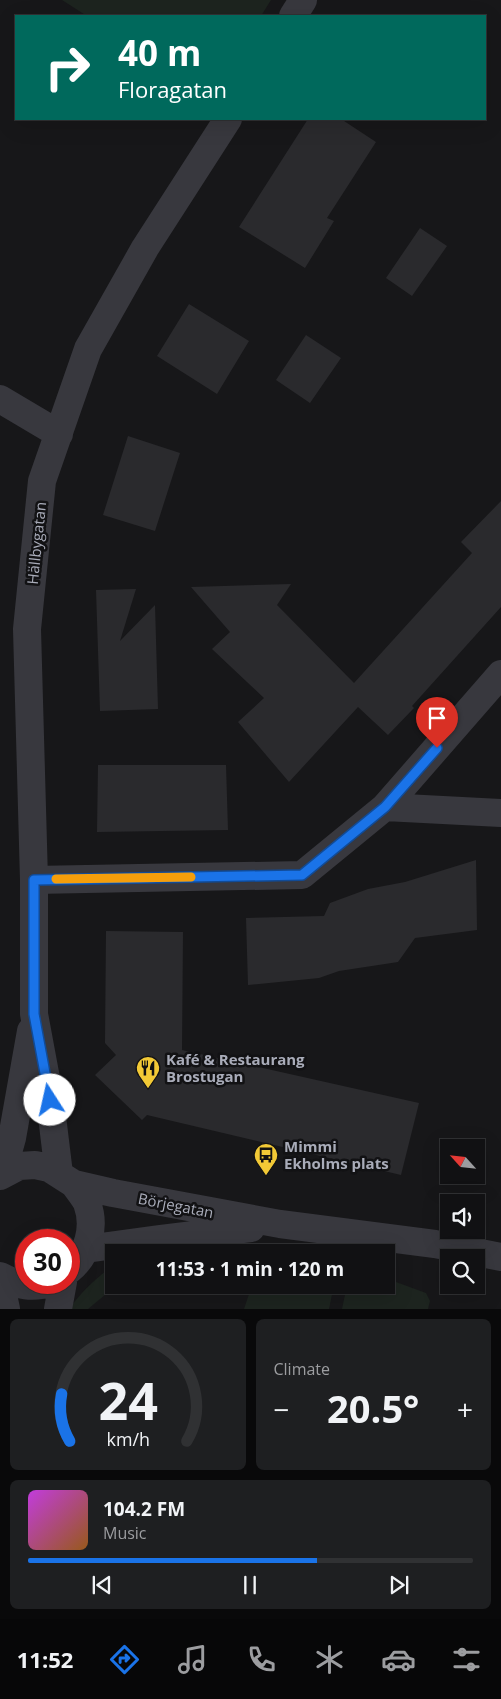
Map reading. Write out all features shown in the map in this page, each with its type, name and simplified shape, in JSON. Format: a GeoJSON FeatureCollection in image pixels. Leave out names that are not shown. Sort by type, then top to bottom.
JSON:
{"type":"FeatureCollection","features":[{"type":"Feature","properties":{"kind":"street"},"geometry":{"type":"LineString","coordinates":[[294,15],[303,0]]}},
{"type":"Feature","properties":{"kind":"street","name":"Hällbygatan"},"geometry":{"type":"LineString","coordinates":[[1,1175],[12,1138],[34,1014],[34,880],[28,629],[42,481],[88,349],[145,248],[227,120]]}},
{"type":"Feature","properties":{"kind":"street"},"geometry":{"type":"LineString","coordinates":[[0,399],[59,434]]}},
{"type":"Feature","properties":{"kind":"street"},"geometry":{"type":"LineString","coordinates":[[34,880],[302,875],[385,807],[501,674]]}},
{"type":"Feature","properties":{"kind":"street"},"geometry":{"type":"LineString","coordinates":[[385,807],[501,812]]}},
{"type":"Feature","properties":{"kind":"street","name":"Hällbygatan"},"geometry":{"type":"LineString","coordinates":[[34,1014],[66,1179]]}},
{"type":"Feature","properties":{"kind":"street","name":"Börjegatan"},"geometry":{"type":"LineString","coordinates":[[1,1175],[19,1166],[34,1165],[49,1168],[66,1179],[113,1193],[280,1224],[435,1244],[501,1257]]}},
{"type":"Feature","properties":{"kind":"street"},"geometry":{"type":"LineString","coordinates":[[66,1179],[86,1202],[91,1223],[86,1249],[80,1258]]}},
{"type":"Feature","properties":{"kind":"street","name":"Börjegatan"},"geometry":{"type":"LineString","coordinates":[[86,1249],[159,1238],[280,1224]]}},
{"type":"Feature","properties":{"kind":"street"},"geometry":{"type":"LineString","coordinates":[[0,1276],[15,1284]]}},
{"type":"Feature","properties":{"kind":"street"},"geometry":{"type":"LineString","coordinates":[[0,1281],[6,1309]]}},
{"type":"Feature","properties":{"kind":"street"},"geometry":{"type":"LineString","coordinates":[[58,1309],[61,1294]]}},
{"type":"Feature","properties":{"kind":"shaded area"},"geometry":{"type":"Polygon","coordinates":[[[62,0],[271,0],[262,15],[85,15],[62,0]]]}},
{"type":"Feature","properties":{"kind":"shaded area"},"geometry":{"type":"Polygon","coordinates":[[[105,1272],[106,1294],[88,1309],[69,1309],[79,1296],[105,1272]]]}},
{"type":"Feature","properties":{"kind":"shaded area"},"geometry":{"type":"Polygon","coordinates":[[[395,1282],[426,1293],[430,1301],[428,1309],[342,1309],[345,1294],[395,1294],[395,1282]]]}},
{"type":"Feature","properties":{"kind":"shaded area"},"geometry":{"type":"Polygon","coordinates":[[[249,1294],[332,1294],[329,1309],[244,1309],[249,1294]]]}},
{"type":"Feature","properties":{"kind":"building"},"geometry":{"type":"Polygon","coordinates":[[[307,120],[343,120],[376,142],[327,218],[334,221],[305,268],[239,227],[307,120]]]}},
{"type":"Feature","properties":{"kind":"building"},"geometry":{"type":"Polygon","coordinates":[[[420,228],[447,246],[412,296],[386,278],[420,228]]]}},
{"type":"Feature","properties":{"kind":"building"},"geometry":{"type":"Polygon","coordinates":[[[189,304],[249,341],[217,394],[157,356],[189,304]]]}},
{"type":"Feature","properties":{"kind":"building"},"geometry":{"type":"Polygon","coordinates":[[[306,335],[341,358],[310,403],[276,380],[306,335]]]}},
{"type":"Feature","properties":{"kind":"building"},"geometry":{"type":"Polygon","coordinates":[[[128,436],[180,453],[155,531],[103,515],[128,436]]]}},
{"type":"Feature","properties":{"kind":"building"},"geometry":{"type":"Polygon","coordinates":[[[501,501],[501,607],[412,706],[414,708],[388,735],[358,707],[289,782],[238,722],[264,698],[212,649],[230,632],[191,587],[291,584],[277,605],[354,683],[472,553],[461,542],[501,501]]]}},
{"type":"Feature","properties":{"kind":"building"},"geometry":{"type":"Polygon","coordinates":[[[136,589],[120,641],[155,605],[158,709],[100,711],[96,590],[136,589]]]}},
{"type":"Feature","properties":{"kind":"building"},"geometry":{"type":"Polygon","coordinates":[[[98,765],[226,765],[228,830],[97,832],[98,765]]]}},
{"type":"Feature","properties":{"kind":"building"},"geometry":{"type":"Polygon","coordinates":[[[476,860],[477,930],[415,938],[398,962],[339,971],[319,978],[248,985],[246,918],[324,916],[330,903],[368,889],[405,882],[476,860]]]}},
{"type":"Feature","properties":{"kind":"building"},"geometry":{"type":"Polygon","coordinates":[[[106,931],[183,932],[182,1050],[419,1103],[401,1175],[147,1115],[142,1120],[95,1075],[116,1055],[105,1043],[106,931]]]}},
{"type":"Feature","properties":{"kind":"slow traffic"},"geometry":{"type":"LineString","coordinates":[[56,879],[191,877]]}},
{"type":"Feature","properties":{"kind":"place","name":"Kafé & Restaurang Brostugan"},"geometry":{"type":"Point","coordinates":[148,1089]}},
{"type":"Feature","properties":{"kind":"place","name":"Mimmi Ekholms plats"},"geometry":{"type":"Point","coordinates":[266,1176]}},
{"type":"Feature","properties":{"kind":"route"},"geometry":{"type":"LineString","coordinates":[[50,1100],[34,1014],[34,880],[302,875],[385,807],[437,748]]}}]}
